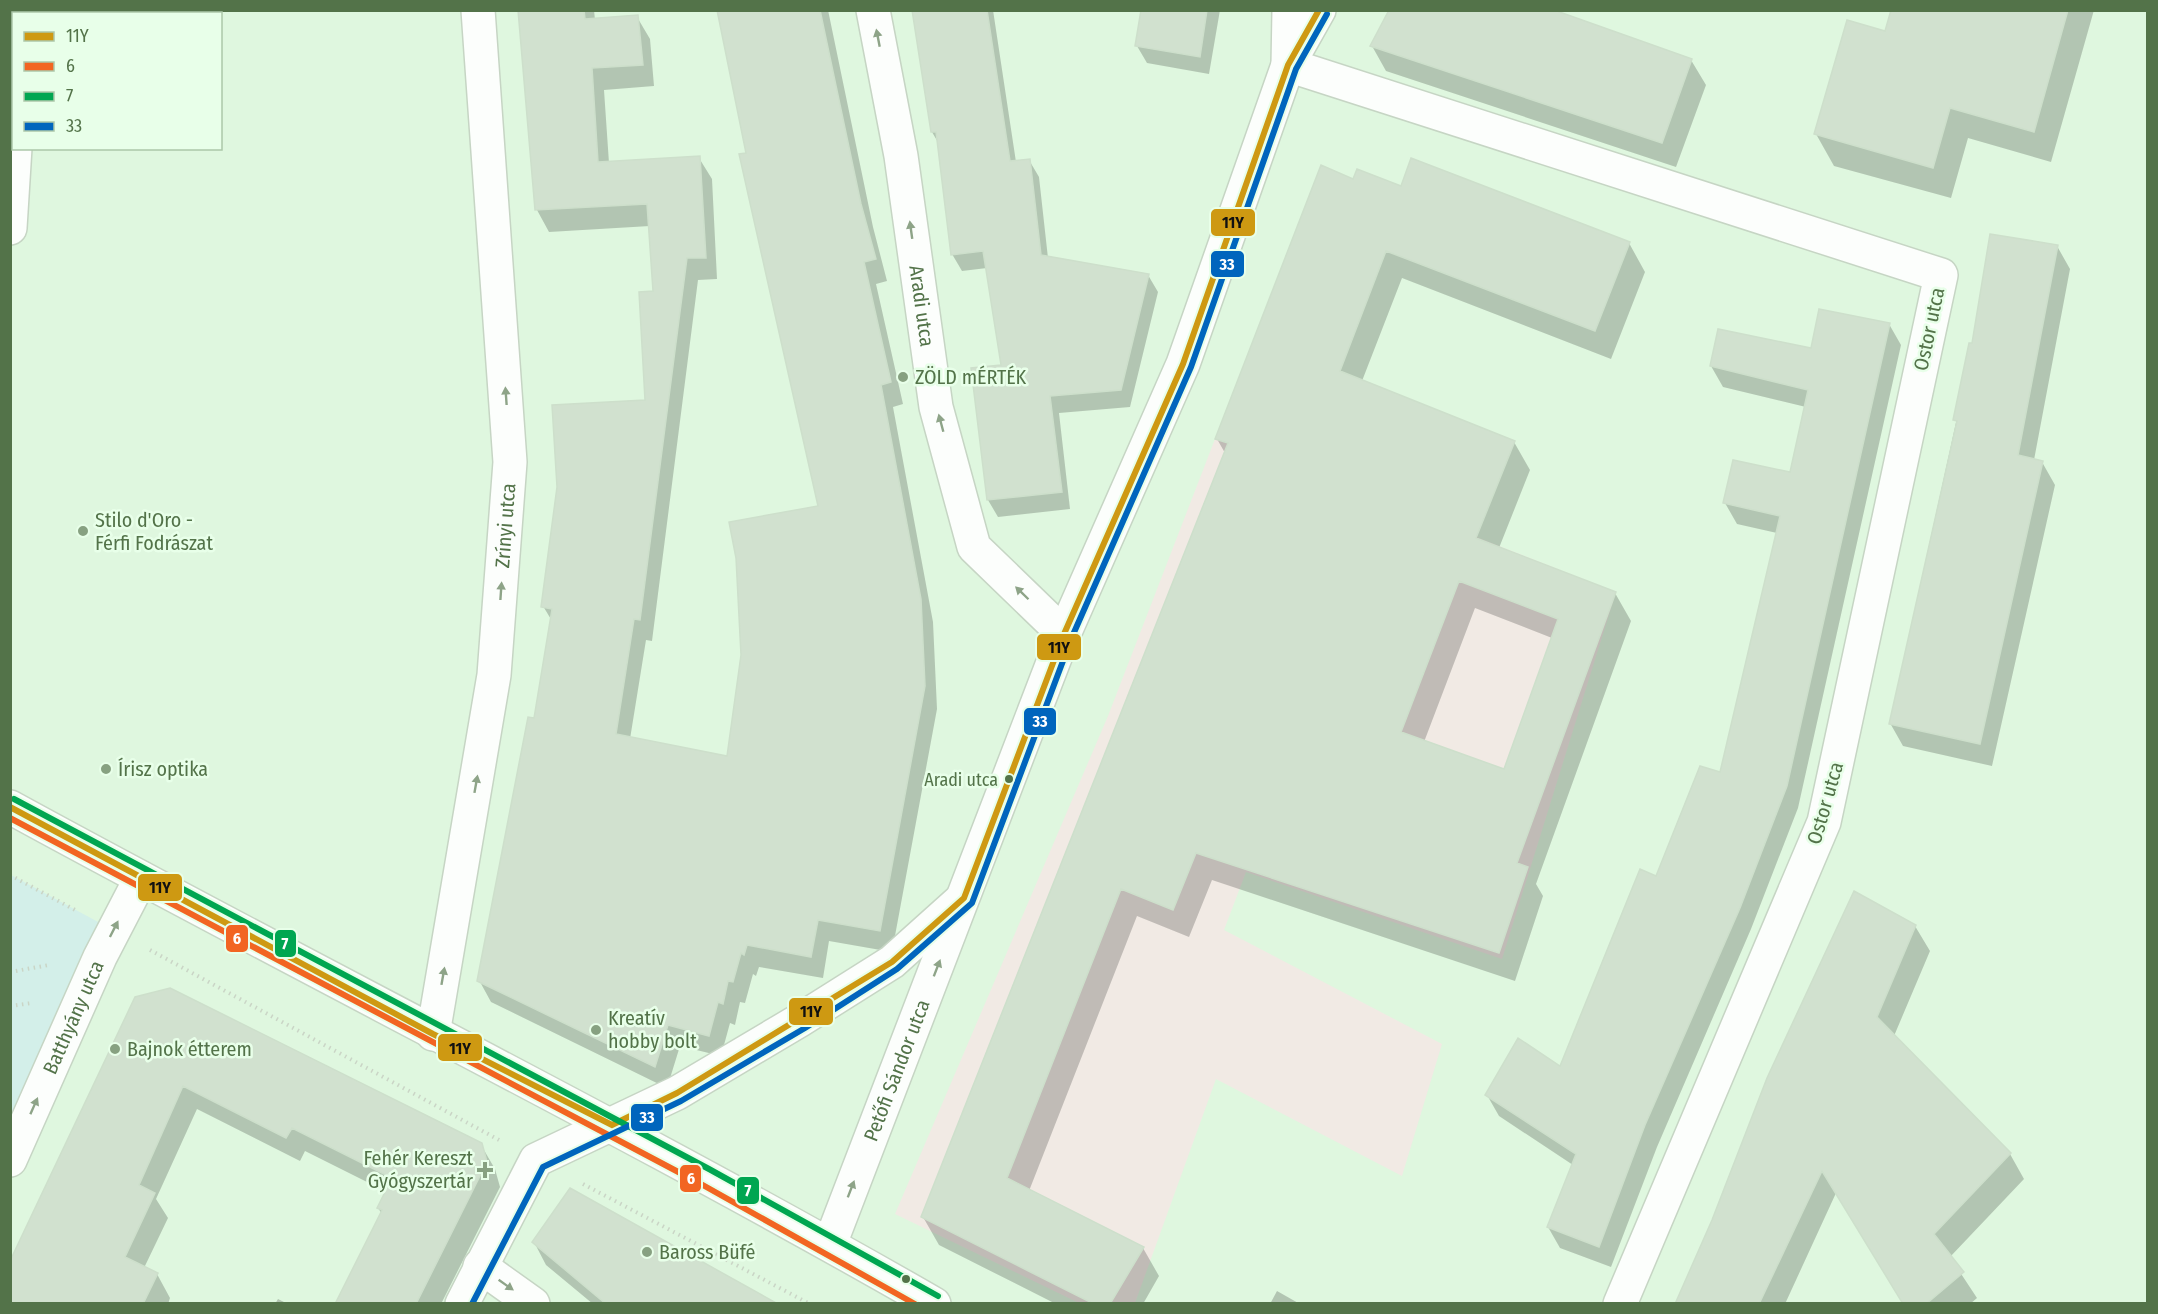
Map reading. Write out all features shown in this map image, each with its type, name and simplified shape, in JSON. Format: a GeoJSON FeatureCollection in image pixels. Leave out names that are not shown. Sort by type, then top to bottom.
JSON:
{"type":"FeatureCollection","features":[{"type":"Feature","properties":{"kind":"street","name":"Zrínyi utca"},"geometry":{"type":"LineString","coordinates":[[433,1034],[494,675],[510,462],[478,10]]}},
{"type":"Feature","properties":{"kind":"street","name":"Aradi utca"},"geometry":{"type":"LineString","coordinates":[[873,10],[901,156],[936,407],[974,547],[1064,634]]}},
{"type":"Feature","properties":{"kind":"street","name":"Petőfi Sándor utca"},"geometry":{"type":"LineString","coordinates":[[1288,65],[1289,10]]}},
{"type":"Feature","properties":{"kind":"street","name":"Petőfi Sándor utca"},"geometry":{"type":"LineString","coordinates":[[830,1244],[1064,634],[1183,363],[1288,65],[1319,10]]}},
{"type":"Feature","properties":{"kind":"street","name":"Ostor utca"},"geometry":{"type":"LineString","coordinates":[[1288,65],[1941,275],[1824,822],[1620,1304]]}},
{"type":"Feature","properties":{"kind":"street"},"geometry":{"type":"LineString","coordinates":[[10,228],[15,150]]}},
{"type":"Feature","properties":{"kind":"street"},"geometry":{"type":"LineString","coordinates":[[10,807],[433,1034],[612,1125],[830,1244],[934,1304]]}},
{"type":"Feature","properties":{"kind":"street","name":"Batthyány utca"},"geometry":{"type":"LineString","coordinates":[[10,1160],[113,930],[141,878]]}},
{"type":"Feature","properties":{"kind":"street","name":"Petőfi Sándor utca"},"geometry":{"type":"LineString","coordinates":[[536,1160],[677,1094],[892,962],[964,898]]}},
{"type":"Feature","properties":{"kind":"street"},"geometry":{"type":"LineString","coordinates":[[462,1304],[536,1160]]}},
{"type":"Feature","properties":{"kind":"street"},"geometry":{"type":"LineString","coordinates":[[480,1266],[533,1304]]}},
{"type":"Feature","properties":{"kind":"path"},"geometry":{"type":"LineString","coordinates":[[10,875],[536,1160],[810,1304]]}},
{"type":"Feature","properties":{"kind":"shaded area"},"geometry":{"type":"Polygon","coordinates":[[[11,11],[2147,11],[2147,1303],[11,1303],[11,11]]]}},
{"type":"Feature","properties":{"kind":"shaded area"},"geometry":{"type":"Polygon","coordinates":[[[1215,439],[1354,489],[1616,592],[1502,959],[1246,872],[1224,930],[1442,1044],[1402,1176],[1216,1079],[1135,1303],[1079,1303],[895,1214],[1108,716],[1215,439]]]}},
{"type":"Feature","properties":{"kind":"shaded area"},"geometry":{"type":"Polygon","coordinates":[[[11,875],[113,930],[11,1160],[11,875]]]}},
{"type":"Feature","properties":{"kind":"building"},"geometry":{"type":"Polygon","coordinates":[[[518,10],[584,10],[585,19],[638,15],[643,65],[592,68],[598,162],[700,156],[706,258],[687,258],[640,620],[634,619],[616,734],[727,756],[741,655],[736,558],[729,522],[818,506],[739,154],[746,153],[717,10],[820,10],[861,204],[876,259],[864,262],[891,382],[881,385],[921,599],[925,686],[880,931],[818,920],[811,957],[747,945],[744,955],[741,953],[733,982],[728,981],[723,1004],[718,1002],[709,1036],[668,1025],[655,1067],[477,981],[528,717],[534,718],[552,609],[541,607],[557,487],[552,405],[645,400],[639,292],[653,291],[647,204],[535,210],[518,10]]]}},
{"type":"Feature","properties":{"kind":"building"},"geometry":{"type":"Polygon","coordinates":[[[912,10],[987,10],[1010,161],[1030,159],[1041,255],[1149,274],[1121,390],[1050,396],[1062,492],[987,500],[971,368],[1001,365],[983,251],[951,255],[936,132],[931,132],[912,10]]]}},
{"type":"Feature","properties":{"kind":"building"},"geometry":{"type":"Polygon","coordinates":[[[1141,10],[1207,10],[1200,57],[1135,46],[1141,10]]]}},
{"type":"Feature","properties":{"kind":"building"},"geometry":{"type":"Polygon","coordinates":[[[1389,10],[1554,10],[1692,59],[1662,143],[1370,46],[1389,10]]]}},
{"type":"Feature","properties":{"kind":"building"},"geometry":{"type":"Polygon","coordinates":[[[1891,10],[2068,10],[2034,132],[1950,108],[1933,168],[1814,134],[1847,20],[1885,31],[1891,10]]]}},
{"type":"Feature","properties":{"kind":"building"},"geometry":{"type":"Polygon","coordinates":[[[1411,158],[1630,242],[1595,331],[1386,251],[1340,371],[1515,441],[1476,538],[1616,592],[1517,863],[1528,867],[1499,953],[1196,853],[1173,910],[1121,889],[1007,1178],[1144,1247],[1110,1304],[1094,1304],[921,1217],[1228,443],[1215,439],[1321,165],[1353,179],[1357,169],[1401,186],[1411,158]],[[1459,581],[1401,732],[1504,769],[1558,619],[1459,581]]]}},
{"type":"Feature","properties":{"kind":"building"},"geometry":{"type":"Polygon","coordinates":[[[1990,234],[2058,245],[2018,455],[2043,461],[1980,744],[1889,724],[1957,421],[1953,420],[1969,343],[1972,343],[1990,234]]]}},
{"type":"Feature","properties":{"kind":"building"},"geometry":{"type":"Polygon","coordinates":[[[1819,309],[1890,323],[1787,786],[1740,908],[1645,1125],[1599,1247],[1547,1227],[1576,1154],[1485,1095],[1518,1038],[1560,1066],[1640,869],[1656,876],[1700,766],[1720,772],[1780,516],[1723,503],[1733,460],[1790,472],[1808,390],[1710,366],[1718,329],[1811,348],[1819,309]]]}},
{"type":"Feature","properties":{"kind":"building"},"geometry":{"type":"Polygon","coordinates":[[[1854,891],[1916,925],[1877,1017],[2011,1153],[1934,1234],[1964,1272],[1926,1304],[1903,1304],[1822,1171],[1759,1304],[1675,1304],[1712,1220],[1767,1078],[1854,891]]]}},
{"type":"Feature","properties":{"kind":"building"},"geometry":{"type":"Polygon","coordinates":[[[170,988],[482,1143],[487,1162],[416,1304],[335,1304],[382,1210],[377,1208],[392,1178],[292,1128],[286,1138],[183,1086],[139,1185],[155,1193],[125,1257],[158,1273],[143,1304],[10,1304],[10,1261],[135,997],[170,988]]]}},
{"type":"Feature","properties":{"kind":"building"},"geometry":{"type":"Polygon","coordinates":[[[570,1188],[778,1304],[606,1304],[532,1242],[570,1188]]]}},
{"type":"Feature","properties":{"kind":"transit line","name":"11Y"},"geometry":{"type":"LineString","coordinates":[[612,1125],[677,1093],[892,962],[964,898],[1064,634],[1183,364],[1288,65],[1319,10]]}},
{"type":"Feature","properties":{"kind":"transit line","name":"33"},"geometry":{"type":"LineString","coordinates":[[472,1304],[543,1167],[681,1101],[805,1028],[897,969],[972,903],[1072,637],[1191,367],[1296,69],[1327,14]]}},
{"type":"Feature","properties":{"kind":"transit line","name":"7"},"geometry":{"type":"LineString","coordinates":[[14,799],[709,1169],[938,1296]]}},
{"type":"Feature","properties":{"kind":"transit line","name":"11Y"},"geometry":{"type":"LineString","coordinates":[[10,807],[433,1034],[612,1125]]}},
{"type":"Feature","properties":{"kind":"transit line","name":"6"},"geometry":{"type":"LineString","coordinates":[[10,818],[701,1184],[915,1304]]}},
{"type":"Feature","properties":{"kind":"place","name":"ZÖLD mÉRTÉK"},"geometry":{"type":"Point","coordinates":[903,377]}},
{"type":"Feature","properties":{"kind":"place","name":"Stilo d'Oro - Férfi Fodrászat"},"geometry":{"type":"Point","coordinates":[83,531]}},
{"type":"Feature","properties":{"kind":"place","name":"Írisz optika"},"geometry":{"type":"Point","coordinates":[106,769]}},
{"type":"Feature","properties":{"kind":"place","name":"Aradi utca"},"geometry":{"type":"Point","coordinates":[1009,779]}},
{"type":"Feature","properties":{"kind":"place","name":"Kreatív hobby bolt"},"geometry":{"type":"Point","coordinates":[596,1030]}},
{"type":"Feature","properties":{"kind":"place","name":"Bajnok étterem"},"geometry":{"type":"Point","coordinates":[115,1049]}},
{"type":"Feature","properties":{"kind":"place","name":"Fehér Kereszt Gyógyszertár"},"geometry":{"type":"Point","coordinates":[485,1170]}},
{"type":"Feature","properties":{"kind":"place","name":"Baross Büfé"},"geometry":{"type":"Point","coordinates":[647,1252]}}]}
